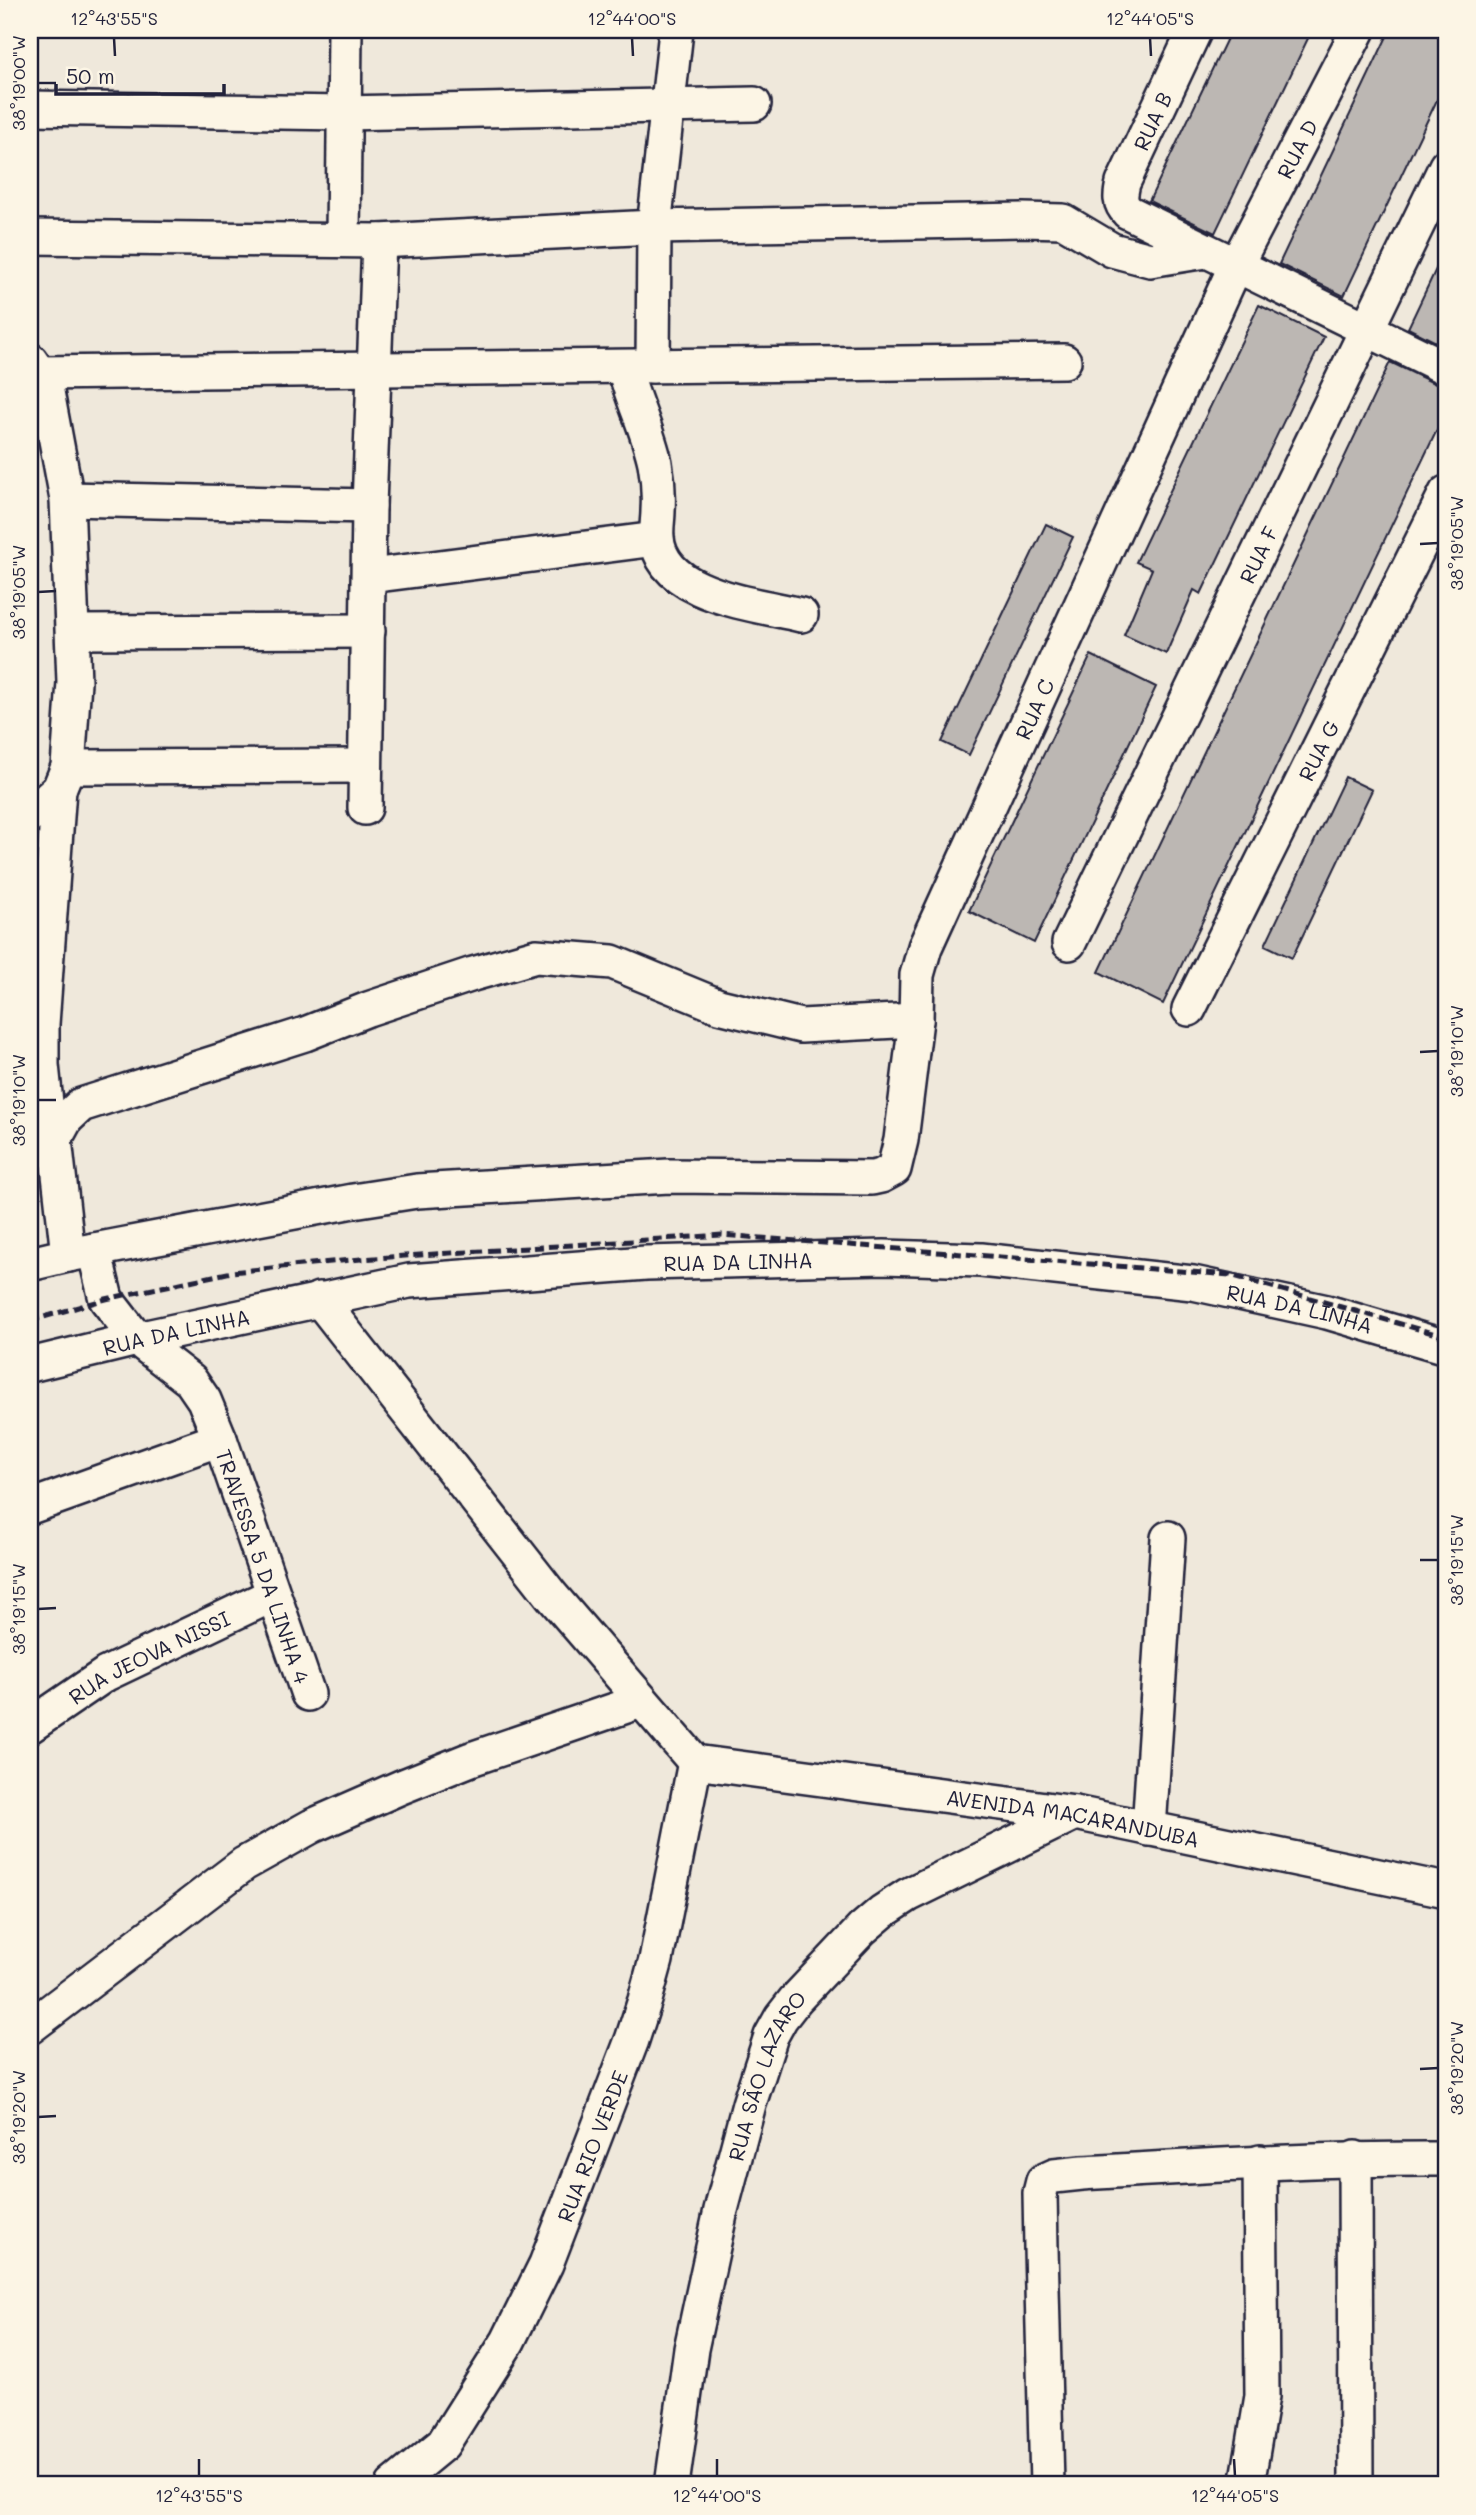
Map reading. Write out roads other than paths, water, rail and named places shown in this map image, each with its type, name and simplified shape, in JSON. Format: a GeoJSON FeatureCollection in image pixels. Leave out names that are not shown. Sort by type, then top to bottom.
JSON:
{"type":"FeatureCollection","features":[{"type":"Feature","properties":{"kind":"street"},"geometry":{"type":"LineString","coordinates":[[343,240],[345,30]]}},
{"type":"Feature","properties":{"kind":"street"},"geometry":{"type":"LineString","coordinates":[[676,30],[634,405],[649,440],[659,493],[656,539],[662,556],[677,577],[714,594],[801,615]]}},
{"type":"Feature","properties":{"kind":"street","name":"RUA B"},"geometry":{"type":"LineString","coordinates":[[1195,30],[1119,196],[1122,206],[1128,212],[1206,251]]}},
{"type":"Feature","properties":{"kind":"street","name":"RUA D"},"geometry":{"type":"LineString","coordinates":[[1236,265],[1358,30]]}},
{"type":"Feature","properties":{"kind":"street"},"geometry":{"type":"LineString","coordinates":[[30,108],[344,113],[754,104]]}},
{"type":"Feature","properties":{"kind":"street","name":"RUA F"},"geometry":{"type":"LineString","coordinates":[[1069,943],[1446,166]]}},
{"type":"Feature","properties":{"kind":"street"},"geometry":{"type":"LineString","coordinates":[[30,237],[379,241],[654,227],[1063,221],[1112,250],[1140,258],[1150,260],[1206,251],[1446,369]]}},
{"type":"Feature","properties":{"kind":"street"},"geometry":{"type":"LineString","coordinates":[[365,808],[369,506],[379,241]]}},
{"type":"Feature","properties":{"kind":"street","name":"RUA C"},"geometry":{"type":"LineString","coordinates":[[81,1252],[417,1191],[669,1176],[872,1178],[894,1169],[901,1140],[916,1020],[917,975],[925,947],[1236,265]]}},
{"type":"Feature","properties":{"kind":"street"},"geometry":{"type":"LineString","coordinates":[[34,367],[376,369],[1064,361]]}},
{"type":"Feature","properties":{"kind":"street","name":"TRAVESSA 5 DA LINHA 4"},"geometry":{"type":"LineString","coordinates":[[34,367],[51,412],[67,499],[74,682],[63,778],[42,1033],[44,1086],[81,1252],[106,1299],[137,1339],[191,1381],[204,1400],[220,1439],[307,1694]]}},
{"type":"Feature","properties":{"kind":"street","name":"RUA G"},"geometry":{"type":"LineString","coordinates":[[1189,1009],[1446,493]]}},
{"type":"Feature","properties":{"kind":"street"},"geometry":{"type":"LineString","coordinates":[[67,499],[369,506]]}},
{"type":"Feature","properties":{"kind":"street"},"geometry":{"type":"LineString","coordinates":[[370,576],[656,539]]}},
{"type":"Feature","properties":{"kind":"street"},"geometry":{"type":"LineString","coordinates":[[73,632],[368,631]]}},
{"type":"Feature","properties":{"kind":"street"},"geometry":{"type":"LineString","coordinates":[[30,815],[63,778],[365,766]]}},
{"type":"Feature","properties":{"kind":"street"},"geometry":{"type":"LineString","coordinates":[[55,1139],[66,1119],[81,1105],[305,1034],[368,1009],[473,974],[536,956],[612,962],[719,1006],[801,1026],[916,1020]]}},
{"type":"Feature","properties":{"kind":"street"},"geometry":{"type":"LineString","coordinates":[[30,1264],[81,1252]]}},
{"type":"Feature","properties":{"kind":"street","name":"RUA DA LINHA"},"geometry":{"type":"LineString","coordinates":[[30,1365],[137,1339],[409,1281],[646,1263],[884,1257],[968,1259],[1193,1283],[1327,1312],[1446,1347]]}},
{"type":"Feature","properties":{"kind":"street"},"geometry":{"type":"LineString","coordinates":[[319,1299],[551,1595],[695,1762]]}},
{"type":"Feature","properties":{"kind":"street"},"geometry":{"type":"LineString","coordinates":[[30,1507],[220,1439]]}},
{"type":"Feature","properties":{"kind":"street"},"geometry":{"type":"LineString","coordinates":[[1149,1829],[1168,1538]]}},
{"type":"Feature","properties":{"kind":"street","name":"RUA JEOVA NISSI"},"geometry":{"type":"LineString","coordinates":[[30,1726],[92,1682],[272,1595]]}},
{"type":"Feature","properties":{"kind":"street"},"geometry":{"type":"LineString","coordinates":[[30,2027],[244,1864],[312,1826],[471,1759],[641,1701]]}},
{"type":"Feature","properties":{"kind":"street","name":"AVENIDA MACARANDUBA"},"geometry":{"type":"LineString","coordinates":[[695,1762],[1075,1813],[1446,1890]]}},
{"type":"Feature","properties":{"kind":"street","name":"RUA RIO VERDE"},"geometry":{"type":"LineString","coordinates":[[393,2485],[443,2444],[508,2341],[546,2264],[645,2000],[656,1960],[695,1762]]}},
{"type":"Feature","properties":{"kind":"street","name":"RUA SÃO LAZARO"},"geometry":{"type":"LineString","coordinates":[[672,2485],[691,2349],[721,2210],[749,2104],[771,2036],[781,2018],[852,1939],[881,1912],[908,1895],[1075,1813]]}},
{"type":"Feature","properties":{"kind":"street"},"geometry":{"type":"LineString","coordinates":[[1355,2158],[1356,2485]]}},
{"type":"Feature","properties":{"kind":"street"},"geometry":{"type":"LineString","coordinates":[[1047,2485],[1040,2234],[1043,2181],[1054,2176],[1082,2173],[1260,2162],[1355,2158],[1446,2159]]}},
{"type":"Feature","properties":{"kind":"street"},"geometry":{"type":"LineString","coordinates":[[1247,2485],[1262,2396],[1260,2162]]}},
{"type":"Feature","properties":{"kind":"railway"},"geometry":{"type":"LineString","coordinates":[[30,1321],[106,1299],[232,1272],[361,1259],[722,1235],[1230,1275],[1446,1337]]}}]}
